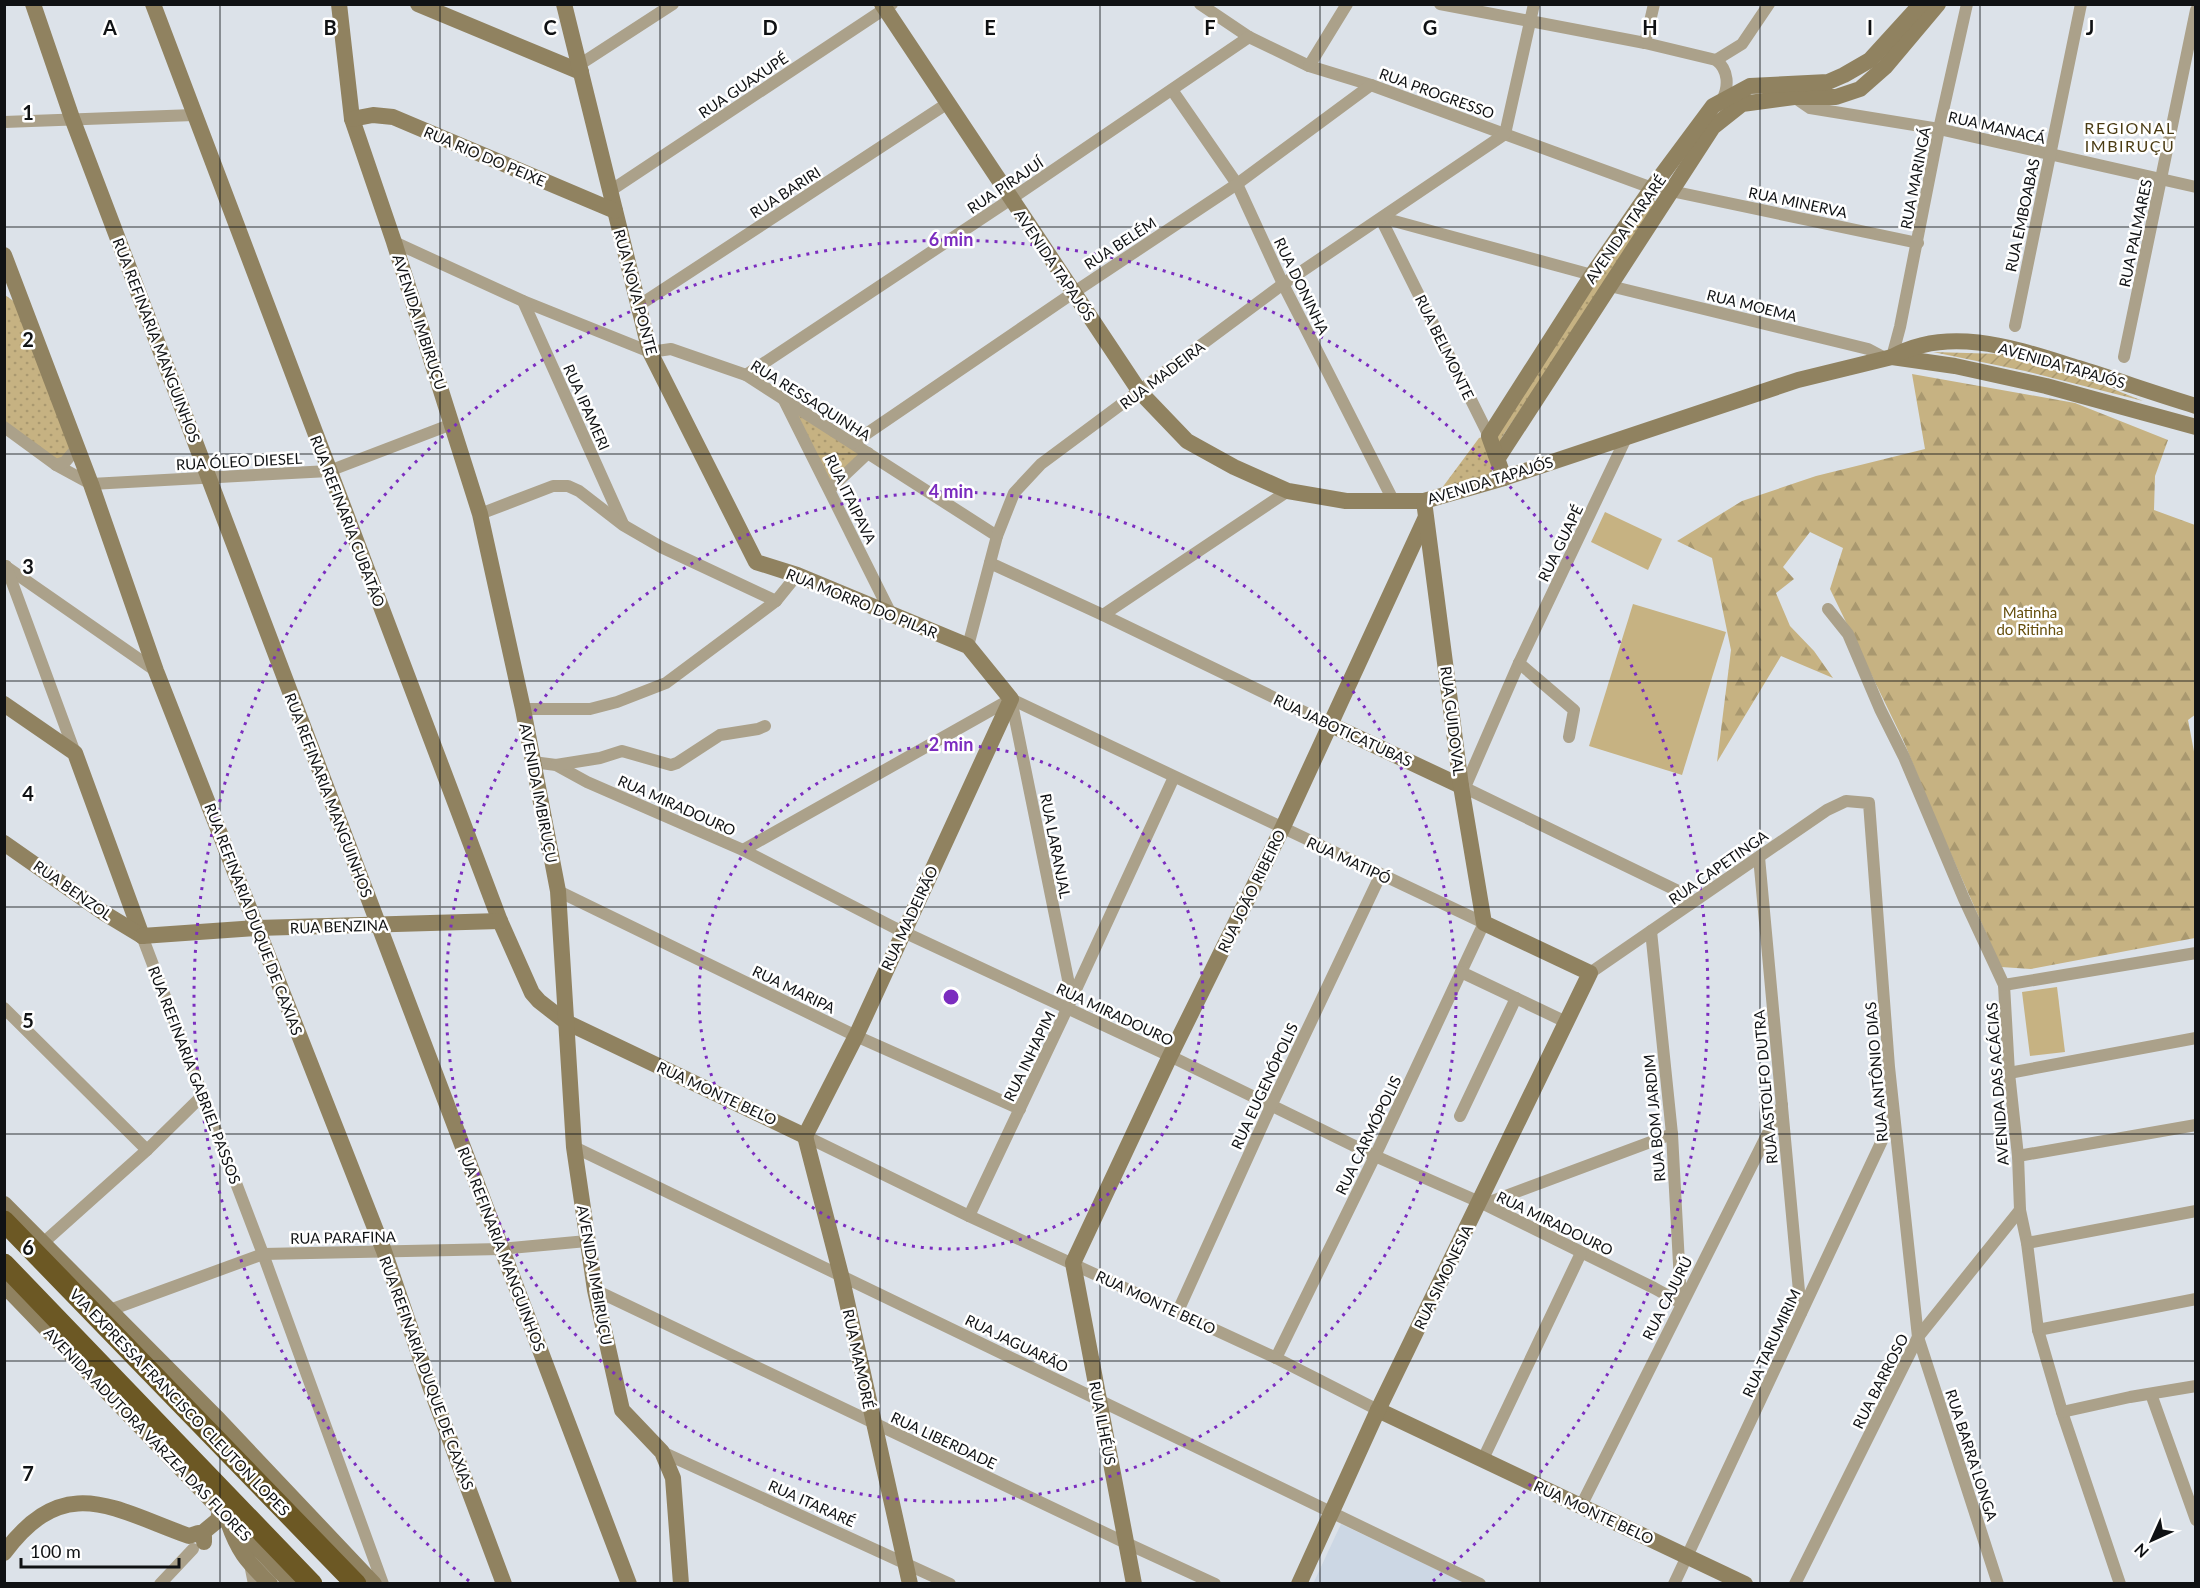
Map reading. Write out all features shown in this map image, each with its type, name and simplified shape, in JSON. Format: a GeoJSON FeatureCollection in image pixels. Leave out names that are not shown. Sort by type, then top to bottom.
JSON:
{"type":"FeatureCollection","features":[{"type":"Feature","properties":{"kind":"highway","name":"VIA EXPRESSA FRANCISCO CLEUTON LOPES"},"geometry":{"type":"LineString","coordinates":[[4,1221],[356,1584]]}},
{"type":"Feature","properties":{"kind":"highway","name":"VIA EXPRESSA FRANCISCO CLEUTON LOPES"},"geometry":{"type":"LineString","coordinates":[[4,1264],[312,1584]]}},
{"type":"Feature","properties":{"kind":"street","name":"RUA REFINARIA MANGUINHOS"},"geometry":{"type":"LineString","coordinates":[[33,4],[72,118],[629,1584]]}},
{"type":"Feature","properties":{"kind":"street","name":"RUA REFINARIA CUBATÃO"},"geometry":{"type":"LineString","coordinates":[[153,4],[500,921],[532,993],[566,1022]]}},
{"type":"Feature","properties":{"kind":"street","name":"AVENIDA IMBIRUÇU"},"geometry":{"type":"LineString","coordinates":[[339,4],[352,119],[394,242],[480,514],[523,709],[558,891],[574,1147],[595,1290],[622,1410],[662,1452],[673,1478],[685,1581]]}},
{"type":"Feature","properties":{"kind":"street"},"geometry":{"type":"LineString","coordinates":[[418,4],[580,69],[673,4]]}},
{"type":"Feature","properties":{"kind":"street","name":"RUA NOVA PONTE"},"geometry":{"type":"LineString","coordinates":[[564,4],[650,352],[756,562]]}},
{"type":"Feature","properties":{"kind":"street","name":"RUA PROGRESSO"},"geometry":{"type":"LineString","coordinates":[[1200,4],[1248,37],[1309,66],[1371,85],[1652,188],[1671,191]]}},
{"type":"Feature","properties":{"kind":"street"},"geometry":{"type":"LineString","coordinates":[[1309,66],[1347,4]]}},
{"type":"Feature","properties":{"kind":"street"},"geometry":{"type":"LineString","coordinates":[[1440,4],[1645,43],[1716,60],[1722,65],[1727,78],[1728,89],[1722,100]]}},
{"type":"Feature","properties":{"kind":"street"},"geometry":{"type":"LineString","coordinates":[[1505,134],[1534,4]]}},
{"type":"Feature","properties":{"kind":"street"},"geometry":{"type":"LineString","coordinates":[[1645,43],[1654,4]]}},
{"type":"Feature","properties":{"kind":"street"},"geometry":{"type":"LineString","coordinates":[[1716,60],[1742,44],[1769,4]]}},
{"type":"Feature","properties":{"kind":"street"},"geometry":{"type":"LineString","coordinates":[[1799,91],[1828,82],[1870,60],[1921,4]]}},
{"type":"Feature","properties":{"kind":"street"},"geometry":{"type":"LineString","coordinates":[[1799,91],[1836,97],[1860,89],[1885,67],[1938,4]]}},
{"type":"Feature","properties":{"kind":"street","name":"RUA MARINGÁ"},"geometry":{"type":"LineString","coordinates":[[1888,357],[1900,327],[1939,129],[1967,4]]}},
{"type":"Feature","properties":{"kind":"street","name":"RUA EMBOABAS"},"geometry":{"type":"LineString","coordinates":[[2015,326],[2081,4]]}},
{"type":"Feature","properties":{"kind":"street","name":"AVENIDA TAPAJÓS"},"geometry":{"type":"LineString","coordinates":[[886,6],[1140,392],[1187,441],[1234,467],[1288,491],[1346,501],[1394,502],[1425,509],[1504,478],[1798,380],[1888,357],[1905,350],[1959,341],[2008,346],[2196,406]]}},
{"type":"Feature","properties":{"kind":"street","name":"RUA GUAXUPÉ"},"geometry":{"type":"LineString","coordinates":[[610,191],[886,6]]}},
{"type":"Feature","properties":{"kind":"street","name":"RUA PALMARES"},"geometry":{"type":"LineString","coordinates":[[2124,357],[2196,10]]}},
{"type":"Feature","properties":{"kind":"street","name":"RUA PIRAJUÍ"},"geometry":{"type":"LineString","coordinates":[[746,375],[1011,199],[1248,37]]}},
{"type":"Feature","properties":{"kind":"street","name":"RUA BELÉM"},"geometry":{"type":"LineString","coordinates":[[853,443],[1073,292],[1237,184],[1371,85]]}},
{"type":"Feature","properties":{"kind":"street","name":"AVENIDA ITARARÉ"},"geometry":{"type":"LineString","coordinates":[[1489,436],[1592,275],[1652,188],[1713,106],[1750,86],[1799,91]]}},
{"type":"Feature","properties":{"kind":"street","name":"RUA DONINHA"},"geometry":{"type":"LineString","coordinates":[[1172,90],[1237,184],[1283,284],[1394,502]]}},
{"type":"Feature","properties":{"kind":"street","name":"AVENIDA ITARARÉ"},"geometry":{"type":"LineString","coordinates":[[1498,458],[1713,127],[1742,104],[1799,91]]}},
{"type":"Feature","properties":{"kind":"street","name":"RUA MANACÁ"},"geometry":{"type":"LineString","coordinates":[[1799,91],[1809,108],[1939,129],[2196,187]]}},
{"type":"Feature","properties":{"kind":"street","name":"RUA BARIRI"},"geometry":{"type":"LineString","coordinates":[[638,306],[948,103]]}},
{"type":"Feature","properties":{"kind":"street"},"geometry":{"type":"LineString","coordinates":[[4,122],[194,115]]}},
{"type":"Feature","properties":{"kind":"street","name":"RUA RIO DO PEIXE"},"geometry":{"type":"LineString","coordinates":[[352,119],[373,115],[393,117],[615,211]]}},
{"type":"Feature","properties":{"kind":"street","name":"RUA MADEIRA"},"geometry":{"type":"LineString","coordinates":[[968,646],[997,536],[1014,493],[1041,464],[1283,284],[1505,134]]}},
{"type":"Feature","properties":{"kind":"street","name":"RUA MINERVA"},"geometry":{"type":"LineString","coordinates":[[1671,191],[1918,243]]}},
{"type":"Feature","properties":{"kind":"street"},"geometry":{"type":"LineString","coordinates":[[1382,218],[1592,275]]}},
{"type":"Feature","properties":{"kind":"street","name":"RUA BELMONTE"},"geometry":{"type":"LineString","coordinates":[[1382,218],[1489,436],[1504,478]]}},
{"type":"Feature","properties":{"kind":"street","name":"RUA RESSAQUINHA"},"geometry":{"type":"LineString","coordinates":[[394,242],[523,301],[650,352],[671,350],[746,375],[997,536]]}},
{"type":"Feature","properties":{"kind":"street","name":"RUA REFINARIA DUQUE DE CAXIAS"},"geometry":{"type":"LineString","coordinates":[[4,255],[91,484],[156,671],[384,1251],[430,1389],[504,1584]]}},
{"type":"Feature","properties":{"kind":"street","name":"RUA MOEMA"},"geometry":{"type":"LineString","coordinates":[[1610,286],[1868,349],[1888,357]]}},
{"type":"Feature","properties":{"kind":"street"},"geometry":{"type":"LineString","coordinates":[[4,288],[21,299]]}},
{"type":"Feature","properties":{"kind":"street","name":"RUA IPAMERI"},"geometry":{"type":"LineString","coordinates":[[523,301],[623,525]]}},
{"type":"Feature","properties":{"kind":"street","name":"AVENIDA TAPAJÓS"},"geometry":{"type":"LineString","coordinates":[[1888,357],[1955,366],[2001,376],[2196,427]]}},
{"type":"Feature","properties":{"kind":"street"},"geometry":{"type":"LineString","coordinates":[[2163,418],[2158,408],[2165,396]]}},
{"type":"Feature","properties":{"kind":"street","name":"RUA ITAIPAVA"},"geometry":{"type":"LineString","coordinates":[[783,398],[891,615]]}},
{"type":"Feature","properties":{"kind":"street","name":"RUA ÓLEO DIESEL"},"geometry":{"type":"LineString","coordinates":[[91,484],[329,471],[452,424]]}},
{"type":"Feature","properties":{"kind":"street"},"geometry":{"type":"LineString","coordinates":[[4,427],[56,465],[91,484]]}},
{"type":"Feature","properties":{"kind":"street","name":"RUA GUAPÉ"},"geometry":{"type":"LineString","coordinates":[[1463,787],[1627,436]]}},
{"type":"Feature","properties":{"kind":"street"},"geometry":{"type":"LineString","coordinates":[[56,465],[65,462],[77,447]]}},
{"type":"Feature","properties":{"kind":"street"},"geometry":{"type":"LineString","coordinates":[[830,489],[868,453]]}},
{"type":"Feature","properties":{"kind":"street","name":"RUA MORRO DO PILAR"},"geometry":{"type":"LineString","coordinates":[[480,514],[553,486],[568,486],[579,491],[623,525],[660,548],[776,601]]}},
{"type":"Feature","properties":{"kind":"street"},"geometry":{"type":"LineString","coordinates":[[1103,615],[1288,491]]}},
{"type":"Feature","properties":{"kind":"street","name":"RUA JOÃO RIBEIRO"},"geometry":{"type":"LineString","coordinates":[[1073,1263],[1170,1056],[1282,829],[1405,562],[1425,509]]}},
{"type":"Feature","properties":{"kind":"street","name":"RUA GUIDOVAL"},"geometry":{"type":"LineString","coordinates":[[1425,509],[1484,923]]}},
{"type":"Feature","properties":{"kind":"street"},"geometry":{"type":"LineString","coordinates":[[1405,562],[1420,559],[1433,569]]}},
{"type":"Feature","properties":{"kind":"street","name":"RUA MORRO DO PILAR"},"geometry":{"type":"LineString","coordinates":[[756,562],[797,575],[968,646]]}},
{"type":"Feature","properties":{"kind":"street","name":"RUA JABOTICATUBAS"},"geometry":{"type":"LineString","coordinates":[[990,563],[1677,891],[1690,904]]}},
{"type":"Feature","properties":{"kind":"street"},"geometry":{"type":"LineString","coordinates":[[5,565],[156,671]]}},
{"type":"Feature","properties":{"kind":"street","name":"RUA REFINARIA GABRIEL PASSOS"},"geometry":{"type":"LineString","coordinates":[[5,565],[142,936],[263,1254],[383,1584]]}},
{"type":"Feature","properties":{"kind":"street"},"geometry":{"type":"LineString","coordinates":[[523,709],[590,709],[617,702],[660,685],[731,636],[776,601],[797,575]]}},
{"type":"Feature","properties":{"kind":"street","name":"AVENIDA DAS ACÁCIAS"},"geometry":{"type":"LineString","coordinates":[[1828,609],[1848,634],[2004,985],[2009,1073],[2018,1156],[2020,1210],[2038,1330],[2062,1412],[2120,1584]]}},
{"type":"Feature","properties":{"kind":"street"},"geometry":{"type":"LineString","coordinates":[[743,850],[1011,699],[968,646]]}},
{"type":"Feature","properties":{"kind":"street"},"geometry":{"type":"LineString","coordinates":[[1519,663],[1574,710],[1569,737]]}},
{"type":"Feature","properties":{"kind":"street","name":"RUA MATIPÓ"},"geometry":{"type":"LineString","coordinates":[[1011,699],[1380,876],[1590,973]]}},
{"type":"Feature","properties":{"kind":"street","name":"RUA MADEIRÃO"},"geometry":{"type":"LineString","coordinates":[[806,1136],[856,1036],[1011,699]]}},
{"type":"Feature","properties":{"kind":"street","name":"RUA LARANJAL"},"geometry":{"type":"LineString","coordinates":[[1011,699],[1070,1004]]}},
{"type":"Feature","properties":{"kind":"street"},"geometry":{"type":"LineString","coordinates":[[4,705],[75,753]]}},
{"type":"Feature","properties":{"kind":"street"},"geometry":{"type":"LineString","coordinates":[[556,765],[600,758],[622,751],[671,765],[677,764],[720,735],[765,726]]}},
{"type":"Feature","properties":{"kind":"street","name":"RUA MIRADOURO"},"geometry":{"type":"LineString","coordinates":[[533,762],[556,765],[588,782],[743,850],[895,928],[1070,1004],[1271,1106],[1481,1203],[1681,1303]]}},
{"type":"Feature","properties":{"kind":"street","name":"RUA INHAPIM"},"geometry":{"type":"LineString","coordinates":[[969,1216],[1070,1004],[1174,777]]}},
{"type":"Feature","properties":{"kind":"street","name":"RUA CAPETINGA"},"geometry":{"type":"LineString","coordinates":[[1590,973],[1827,810],[1846,801],[1869,803]]}},
{"type":"Feature","properties":{"kind":"street","name":"RUA ANTÔNIO DIAS"},"geometry":{"type":"LineString","coordinates":[[1869,803],[1894,1115],[1918,1337]]}},
{"type":"Feature","properties":{"kind":"street","name":"RUA BENZOL"},"geometry":{"type":"LineString","coordinates":[[4,843],[104,913],[142,936]]}},
{"type":"Feature","properties":{"kind":"street","name":"RUA ASTOLFO DUTRA"},"geometry":{"type":"LineString","coordinates":[[1759,857],[1801,1314]]}},
{"type":"Feature","properties":{"kind":"street","name":"RUA EUGENÓPOLIS"},"geometry":{"type":"LineString","coordinates":[[1178,1311],[1271,1106],[1380,876]]}},
{"type":"Feature","properties":{"kind":"street","name":"RUA MARIPA"},"geometry":{"type":"LineString","coordinates":[[558,891],[856,1036],[1020,1109]]}},
{"type":"Feature","properties":{"kind":"street","name":"RUA BENZINA"},"geometry":{"type":"LineString","coordinates":[[142,936],[257,928],[500,921]]}},
{"type":"Feature","properties":{"kind":"street","name":"RUA CARMÓPOLIS"},"geometry":{"type":"LineString","coordinates":[[1276,1358],[1375,1156],[1484,923]]}},
{"type":"Feature","properties":{"kind":"street","name":"RUA BOM JARDIM"},"geometry":{"type":"LineString","coordinates":[[1651,931],[1672,1134],[1681,1303]]}},
{"type":"Feature","properties":{"kind":"street"},"geometry":{"type":"LineString","coordinates":[[2004,985],[2196,953]]}},
{"type":"Feature","properties":{"kind":"street"},"geometry":{"type":"LineString","coordinates":[[1461,972],[1566,1022]]}},
{"type":"Feature","properties":{"kind":"street","name":"RUA SIMONESIA"},"geometry":{"type":"LineString","coordinates":[[1299,1584],[1378,1410],[1481,1203],[1590,973]]}},
{"type":"Feature","properties":{"kind":"street"},"geometry":{"type":"LineString","coordinates":[[1460,1116],[1516,998]]}},
{"type":"Feature","properties":{"kind":"street"},"geometry":{"type":"LineString","coordinates":[[4,1008],[147,1150]]}},
{"type":"Feature","properties":{"kind":"street","name":"RUA MONTE BELO"},"geometry":{"type":"LineString","coordinates":[[566,1022],[969,1216],[1178,1311],[1378,1410],[1745,1584]]}},
{"type":"Feature","properties":{"kind":"street"},"geometry":{"type":"LineString","coordinates":[[2009,1073],[2196,1038]]}},
{"type":"Feature","properties":{"kind":"street"},"geometry":{"type":"LineString","coordinates":[[43,1243],[147,1150],[202,1096]]}},
{"type":"Feature","properties":{"kind":"street","name":"RUA CAJURÚ"},"geometry":{"type":"LineString","coordinates":[[1581,1506],[1782,1105]]}},
{"type":"Feature","properties":{"kind":"street","name":"RUA TARUMIRIM"},"geometry":{"type":"LineString","coordinates":[[1674,1584],[1894,1115]]}},
{"type":"Feature","properties":{"kind":"street"},"geometry":{"type":"LineString","coordinates":[[2018,1156],[2196,1125]]}},
{"type":"Feature","properties":{"kind":"street"},"geometry":{"type":"LineString","coordinates":[[1481,1203],[1672,1134]]}},
{"type":"Feature","properties":{"kind":"street","name":"RUA MAMORÉ"},"geometry":{"type":"LineString","coordinates":[[806,1136],[910,1584]]}},
{"type":"Feature","properties":{"kind":"street","name":"RUA JAGUARÃO"},"geometry":{"type":"LineString","coordinates":[[574,1147],[1480,1584]]}},
{"type":"Feature","properties":{"kind":"street"},"geometry":{"type":"LineString","coordinates":[[4,1204],[219,1420],[374,1584]]}},
{"type":"Feature","properties":{"kind":"street","name":"RUA BARROSO"},"geometry":{"type":"LineString","coordinates":[[1795,1584],[1918,1337],[2020,1210]]}},
{"type":"Feature","properties":{"kind":"street"},"geometry":{"type":"LineString","coordinates":[[2026,1243],[2196,1211]]}},
{"type":"Feature","properties":{"kind":"street","name":"RUA PARAFINA"},"geometry":{"type":"LineString","coordinates":[[110,1310],[263,1254],[501,1249],[587,1240]]}},
{"type":"Feature","properties":{"kind":"street"},"geometry":{"type":"LineString","coordinates":[[1483,1460],[1581,1253]]}},
{"type":"Feature","properties":{"kind":"street","name":"RUA ILHÉUS"},"geometry":{"type":"LineString","coordinates":[[1073,1263],[1134,1584]]}},
{"type":"Feature","properties":{"kind":"street","name":"AVENIDA ADUTORA VÁRZEA DAS FLORES"},"geometry":{"type":"LineString","coordinates":[[4,1286],[292,1584]]}},
{"type":"Feature","properties":{"kind":"street","name":"RUA LIBERDADE"},"geometry":{"type":"LineString","coordinates":[[595,1290],[1215,1584]]}},
{"type":"Feature","properties":{"kind":"street"},"geometry":{"type":"LineString","coordinates":[[2038,1330],[2196,1299]]}},
{"type":"Feature","properties":{"kind":"street","name":"RUA BARRA LONGA"},"geometry":{"type":"LineString","coordinates":[[1918,1337],[1998,1584]]}},
{"type":"Feature","properties":{"kind":"street"},"geometry":{"type":"LineString","coordinates":[[2062,1412],[2196,1386]]}},
{"type":"Feature","properties":{"kind":"street"},"geometry":{"type":"LineString","coordinates":[[2151,1394],[2196,1520]]}},
{"type":"Feature","properties":{"kind":"street","name":"RUA ITARARÉ"},"geometry":{"type":"LineString","coordinates":[[662,1452],[950,1584]]}},
{"type":"Feature","properties":{"kind":"street"},"geometry":{"type":"LineString","coordinates":[[4,1553],[18,1534],[38,1517],[53,1509],[71,1504],[96,1503],[115,1507],[197,1540],[236,1545]]}},
{"type":"Feature","properties":{"kind":"street"},"geometry":{"type":"LineString","coordinates":[[160,1584],[223,1513]]}},
{"type":"Feature","properties":{"kind":"street"},"geometry":{"type":"LineString","coordinates":[[223,1513],[236,1545],[250,1564],[270,1584]]}},
{"type":"Feature","properties":{"kind":"street"},"geometry":{"type":"LineString","coordinates":[[250,1564],[254,1584]]}},
{"type":"Feature","properties":{"kind":"shaded area"},"geometry":{"type":"Polygon","coordinates":[[[1341,1524],[1465,1583],[1313,1584],[1341,1524]]]}},
{"type":"Feature","properties":{"kind":"green space"},"geometry":{"type":"Polygon","coordinates":[[[1651,199],[1659,203],[1502,437],[1491,474],[1439,492],[1479,438],[1498,432],[1651,199]]]}},
{"type":"Feature","properties":{"kind":"green space"},"geometry":{"type":"Polygon","coordinates":[[[5,295],[19,305],[71,449],[56,462],[5,424],[5,295]]]}},
{"type":"Feature","properties":{"kind":"green space"},"geometry":{"type":"Polygon","coordinates":[[[1933,352],[2001,354],[2103,385],[2143,401],[2025,371],[1933,352]]]}},
{"type":"Feature","properties":{"kind":"green space","name":"Matinha do Ritinha"},"geometry":{"type":"Polygon","coordinates":[[[1912,374],[2075,403],[2168,440],[2155,476],[2154,510],[2195,525],[2196,714],[2188,720],[2196,762],[2195,938],[2031,969],[2001,967],[1904,742],[1830,589],[1843,548],[1810,532],[1783,567],[1794,579],[1776,593],[1790,626],[1814,651],[1833,678],[1781,656],[1717,762],[1731,650],[1712,558],[1677,541],[1742,501],[1816,476],[1925,449],[1912,374]]]}},
{"type":"Feature","properties":{"kind":"green space"},"geometry":{"type":"Polygon","coordinates":[[[787,402],[866,453],[831,485],[787,402]]]}},
{"type":"Feature","properties":{"kind":"green space"},"geometry":{"type":"Polygon","coordinates":[[[1605,512],[1662,539],[1648,570],[1591,542],[1605,512]]]}},
{"type":"Feature","properties":{"kind":"green space"},"geometry":{"type":"Polygon","coordinates":[[[1633,604],[1726,632],[1682,775],[1589,746],[1633,604]]]}},
{"type":"Feature","properties":{"kind":"green space"},"geometry":{"type":"Polygon","coordinates":[[[2057,987],[2065,1052],[2030,1056],[2022,992],[2057,987]]]}},
{"type":"Feature","properties":{"kind":"district","name":"REGIONAL IMBIRUÇU"},"geometry":{"type":"Point","coordinates":[2130,136]}}]}
